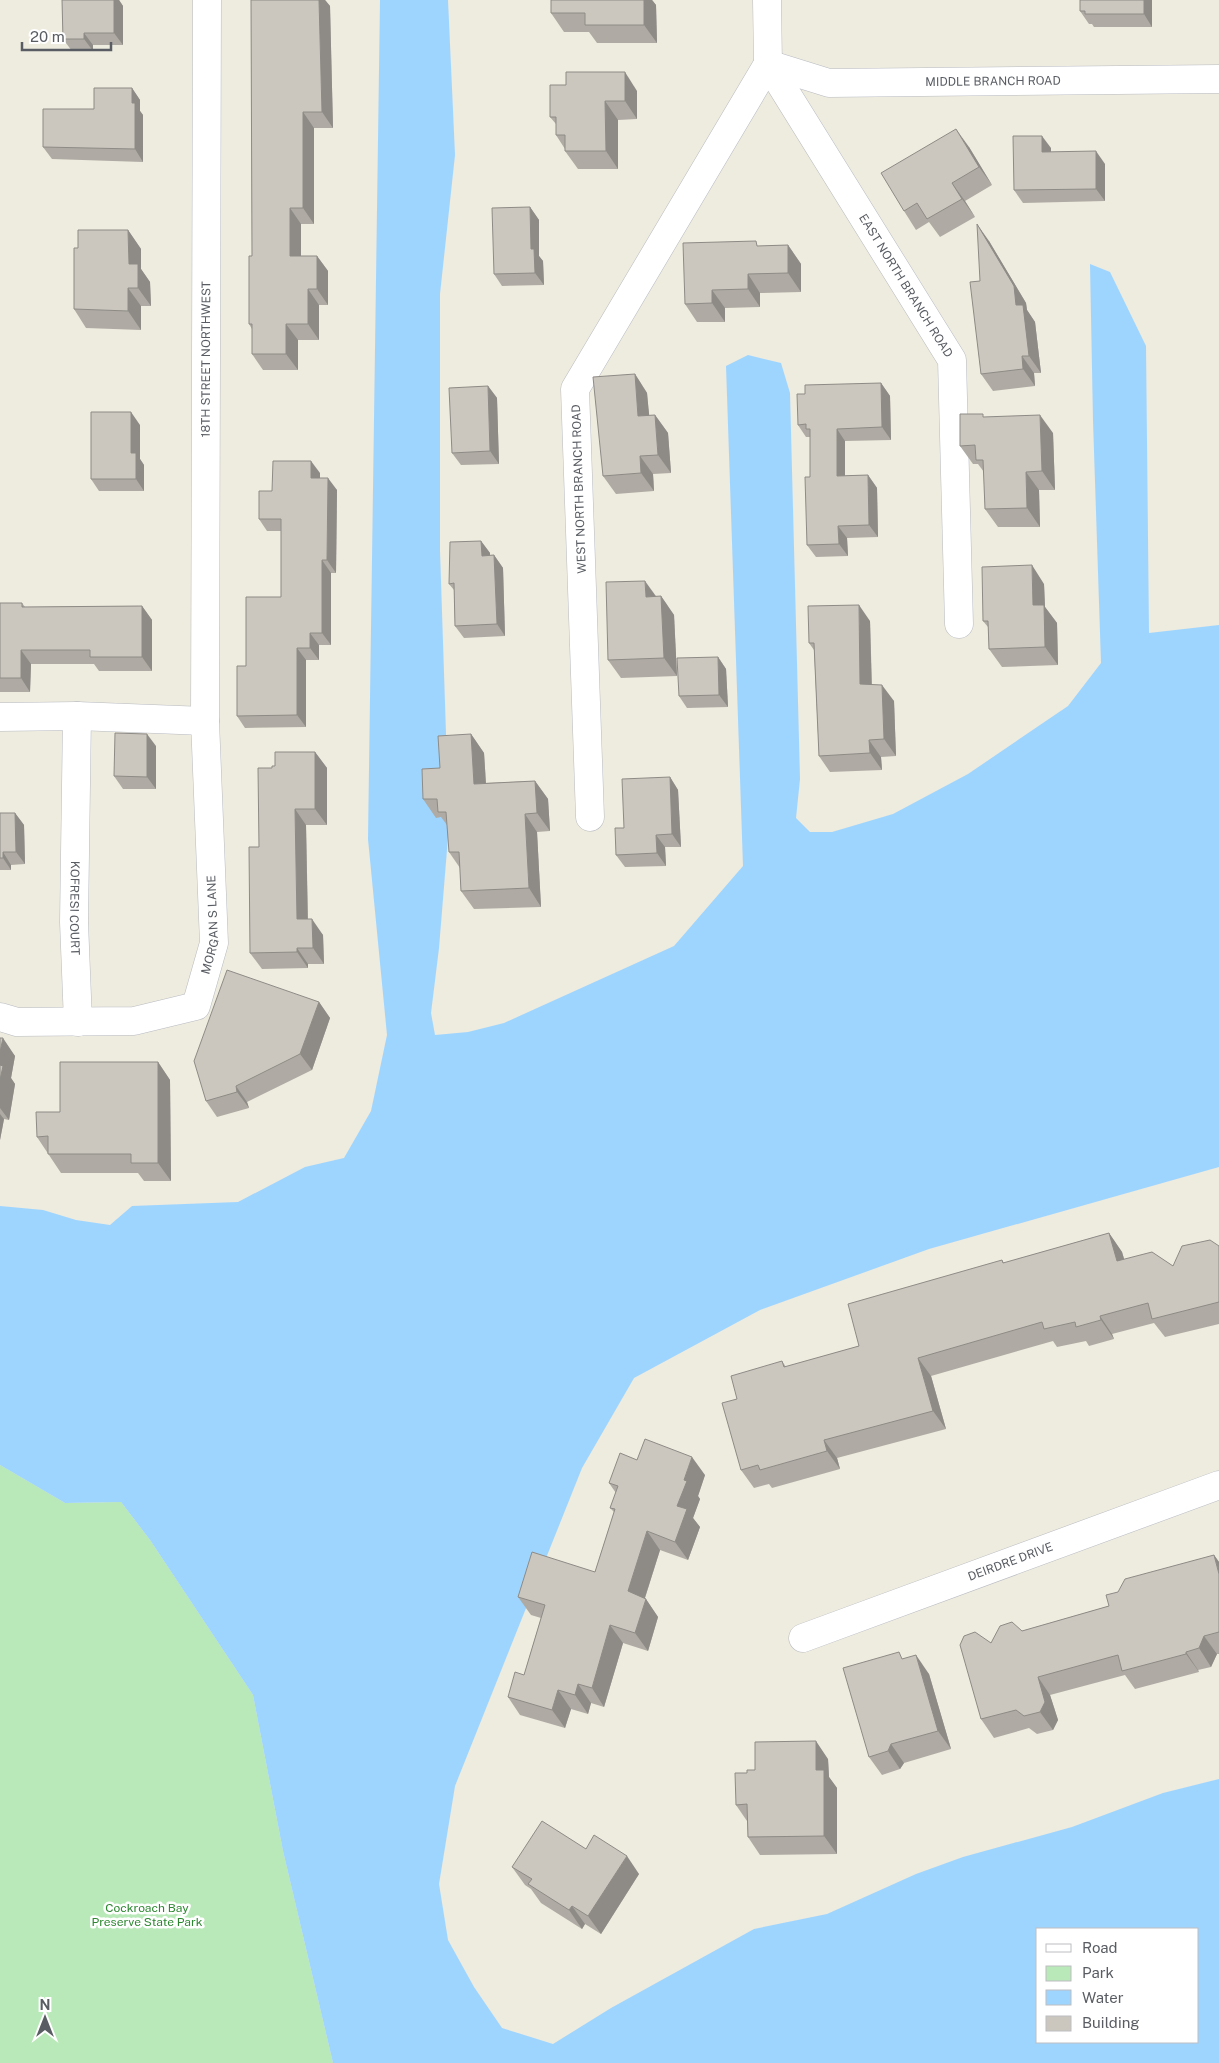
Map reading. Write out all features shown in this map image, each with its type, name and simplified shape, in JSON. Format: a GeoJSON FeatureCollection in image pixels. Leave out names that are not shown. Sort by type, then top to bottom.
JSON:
{"type":"FeatureCollection","features":[{"type":"Feature","properties":{"kind":"street","name":"18TH STREET NORTHWEST"},"geometry":{"type":"LineString","coordinates":[[205,721],[207,0]]}},
{"type":"Feature","properties":{"kind":"street"},"geometry":{"type":"LineString","coordinates":[[768,0],[768,64]]}},
{"type":"Feature","properties":{"kind":"street","name":"MIDDLE BRANCH ROAD"},"geometry":{"type":"LineString","coordinates":[[768,64],[829,83],[1219,79]]}},
{"type":"Feature","properties":{"kind":"street","name":"EAST NORTH BRANCH ROAD"},"geometry":{"type":"LineString","coordinates":[[768,64],[952,360],[959,624]]}},
{"type":"Feature","properties":{"kind":"street","name":"WEST NORTH BRANCH ROAD"},"geometry":{"type":"LineString","coordinates":[[590,817],[575,389],[768,64]]}},
{"type":"Feature","properties":{"kind":"street"},"geometry":{"type":"LineString","coordinates":[[0,717],[77,716],[205,721]]}},
{"type":"Feature","properties":{"kind":"street","name":"KOFRESI COURT"},"geometry":{"type":"LineString","coordinates":[[77,716],[74,922],[78,1022]]}},
{"type":"Feature","properties":{"kind":"street","name":"MORGAN S LANE"},"geometry":{"type":"LineString","coordinates":[[78,1022],[134,1021],[196,1006],[214,943],[205,721]]}},
{"type":"Feature","properties":{"kind":"street"},"geometry":{"type":"LineString","coordinates":[[0,1017],[17,1022],[78,1022]]}},
{"type":"Feature","properties":{"kind":"street","name":"DEIRDRE DRIVE"},"geometry":{"type":"LineString","coordinates":[[803,1638],[1219,1485]]}},
{"type":"Feature","properties":{"kind":"green space","name":"Cockroach Bay Preserve State Park"},"geometry":{"type":"Polygon","coordinates":[[[0,1465],[65,1503],[121,1502],[150,1540],[253,1695],[283,1851],[333,2063],[0,2063],[0,1465]]]}},
{"type":"Feature","properties":{"kind":"water"},"geometry":{"type":"Polygon","coordinates":[[[380,0],[448,0],[455,155],[440,294],[440,551],[449,825],[439,948],[431,1013],[435,1035],[468,1032],[504,1023],[674,946],[743,866],[726,366],[748,355],[781,363],[790,393],[800,779],[796,818],[810,832],[832,832],[893,814],[968,774],[1068,706],[1101,663],[1090,264],[1110,272],[1146,346],[1149,633],[1219,625],[1219,1167],[929,1249],[760,1310],[634,1378],[582,1468],[455,1786],[439,1884],[448,1940],[474,1987],[502,2028],[553,2044],[611,2008],[754,1929],[827,1914],[916,1874],[963,1857],[1072,1827],[1163,1793],[1219,1779],[1219,2063],[333,2063],[283,1851],[253,1695],[150,1540],[121,1502],[65,1503],[0,1465],[0,1206],[43,1210],[76,1220],[110,1225],[132,1206],[238,1202],[305,1167],[344,1158],[371,1111],[387,1035],[368,839],[380,0]]]}},
{"type":"Feature","properties":{"kind":"building"},"geometry":{"type":"Polygon","coordinates":[[[62,0],[114,0],[114,33],[84,33],[84,39],[63,39],[62,0]]]}},
{"type":"Feature","properties":{"kind":"building"},"geometry":{"type":"Polygon","coordinates":[[[251,0],[319,0],[322,112],[303,112],[303,208],[290,208],[290,256],[317,256],[317,289],[308,289],[308,324],[286,324],[286,354],[252,354],[252,324],[249,324],[249,256],[252,256],[251,0]]]}},
{"type":"Feature","properties":{"kind":"building"},"geometry":{"type":"Polygon","coordinates":[[[551,0],[644,0],[644,25],[585,25],[585,13],[551,13],[551,0]]]}},
{"type":"Feature","properties":{"kind":"building"},"geometry":{"type":"Polygon","coordinates":[[[1080,0],[1144,0],[1144,14],[1085,14],[1085,11],[1080,11],[1080,0]]]}},
{"type":"Feature","properties":{"kind":"building"},"geometry":{"type":"Polygon","coordinates":[[[566,72],[625,72],[625,101],[605,101],[606,151],[565,151],[565,135],[556,135],[556,117],[550,117],[550,85],[566,85],[566,72]]]}},
{"type":"Feature","properties":{"kind":"building"},"geometry":{"type":"Polygon","coordinates":[[[94,88],[132,88],[132,103],[135,103],[135,149],[43,147],[43,109],[94,109],[94,88]]]}},
{"type":"Feature","properties":{"kind":"building"},"geometry":{"type":"Polygon","coordinates":[[[956,129],[979,167],[952,183],[962,199],[927,219],[917,203],[904,211],[881,173],[956,129]]]}},
{"type":"Feature","properties":{"kind":"building"},"geometry":{"type":"Polygon","coordinates":[[[1013,136],[1042,136],[1042,152],[1096,151],[1096,189],[1014,190],[1013,136]]]}},
{"type":"Feature","properties":{"kind":"building"},"geometry":{"type":"Polygon","coordinates":[[[530,207],[531,249],[534,249],[535,273],[494,274],[492,208],[530,207]]]}},
{"type":"Feature","properties":{"kind":"building"},"geometry":{"type":"Polygon","coordinates":[[[977,224],[1014,286],[1016,305],[1023,305],[1029,356],[1022,356],[1023,369],[981,374],[970,282],[980,281],[977,224]]]}},
{"type":"Feature","properties":{"kind":"building"},"geometry":{"type":"Polygon","coordinates":[[[78,230],[128,230],[129,264],[138,264],[138,288],[128,288],[128,311],[74,309],[74,248],[78,248],[78,230]]]}},
{"type":"Feature","properties":{"kind":"building"},"geometry":{"type":"Polygon","coordinates":[[[756,241],[757,246],[788,245],[788,273],[748,274],[748,289],[712,290],[712,303],[685,304],[683,243],[756,241]]]}},
{"type":"Feature","properties":{"kind":"building"},"geometry":{"type":"Polygon","coordinates":[[[635,374],[638,416],[655,415],[658,455],[640,456],[641,473],[603,476],[593,377],[635,374]]]}},
{"type":"Feature","properties":{"kind":"building"},"geometry":{"type":"Polygon","coordinates":[[[881,383],[882,427],[837,429],[837,476],[868,475],[869,525],[838,526],[839,544],[807,545],[805,477],[810,477],[810,429],[806,429],[806,424],[798,425],[797,394],[805,394],[805,385],[881,383]]]}},
{"type":"Feature","properties":{"kind":"building"},"geometry":{"type":"Polygon","coordinates":[[[488,386],[490,451],[452,453],[449,388],[488,386]]]}},
{"type":"Feature","properties":{"kind":"building"},"geometry":{"type":"Polygon","coordinates":[[[91,412],[131,412],[131,453],[136,453],[136,479],[91,479],[91,412]]]}},
{"type":"Feature","properties":{"kind":"building"},"geometry":{"type":"Polygon","coordinates":[[[960,414],[983,414],[983,417],[1040,415],[1042,471],[1026,472],[1027,508],[985,509],[983,460],[976,460],[975,445],[960,446],[960,414]]]}},
{"type":"Feature","properties":{"kind":"building"},"geometry":{"type":"Polygon","coordinates":[[[273,461],[311,461],[311,478],[328,478],[327,560],[322,560],[322,633],[310,633],[310,648],[297,648],[297,715],[237,716],[237,666],[246,666],[246,597],[281,597],[281,519],[259,519],[259,491],[272,491],[273,461]]]}},
{"type":"Feature","properties":{"kind":"building"},"geometry":{"type":"Polygon","coordinates":[[[481,541],[482,556],[494,555],[497,624],[455,626],[454,583],[449,584],[450,542],[481,541]]]}},
{"type":"Feature","properties":{"kind":"building"},"geometry":{"type":"Polygon","coordinates":[[[1032,565],[1033,605],[1044,605],[1045,647],[989,649],[988,621],[983,621],[982,567],[1032,565]]]}},
{"type":"Feature","properties":{"kind":"building"},"geometry":{"type":"Polygon","coordinates":[[[645,581],[646,597],[661,596],[664,658],[608,660],[606,582],[645,581]]]}},
{"type":"Feature","properties":{"kind":"building"},"geometry":{"type":"Polygon","coordinates":[[[0,603],[22,603],[22,607],[142,606],[142,657],[90,657],[90,650],[21,650],[21,678],[0,678],[0,603]]]}},
{"type":"Feature","properties":{"kind":"building"},"geometry":{"type":"Polygon","coordinates":[[[859,605],[860,684],[882,685],[884,739],[869,740],[870,753],[819,756],[814,643],[809,643],[808,606],[859,605]]]}},
{"type":"Feature","properties":{"kind":"building"},"geometry":{"type":"Polygon","coordinates":[[[718,657],[719,695],[679,696],[677,658],[718,657]]]}},
{"type":"Feature","properties":{"kind":"building"},"geometry":{"type":"Polygon","coordinates":[[[115,733],[147,734],[147,777],[114,776],[115,733]]]}},
{"type":"Feature","properties":{"kind":"building"},"geometry":{"type":"Polygon","coordinates":[[[471,734],[474,784],[535,781],[537,813],[525,814],[529,888],[461,891],[459,852],[449,852],[446,812],[438,812],[437,799],[423,799],[422,769],[440,768],[438,736],[471,734]]]}},
{"type":"Feature","properties":{"kind":"building"},"geometry":{"type":"Polygon","coordinates":[[[275,752],[315,752],[315,809],[295,809],[297,919],[312,919],[313,948],[297,948],[297,952],[250,953],[249,847],[259,847],[258,768],[272,768],[272,766],[275,766],[275,752]]]}},
{"type":"Feature","properties":{"kind":"building"},"geometry":{"type":"Polygon","coordinates":[[[670,777],[672,834],[656,835],[657,853],[616,855],[615,828],[624,828],[622,779],[670,777]]]}},
{"type":"Feature","properties":{"kind":"building"},"geometry":{"type":"Polygon","coordinates":[[[0,813],[15,813],[16,852],[3,852],[3,858],[0,858],[0,813]]]}},
{"type":"Feature","properties":{"kind":"building"},"geometry":{"type":"Polygon","coordinates":[[[227,970],[319,1002],[300,1054],[236,1086],[237,1092],[206,1101],[194,1061],[227,970]]]}},
{"type":"Feature","properties":{"kind":"building"},"geometry":{"type":"Polygon","coordinates":[[[0,1038],[3,1038],[0,1052],[0,1038]]]}},
{"type":"Feature","properties":{"kind":"building"},"geometry":{"type":"Polygon","coordinates":[[[60,1062],[158,1062],[158,1163],[131,1163],[131,1154],[48,1154],[48,1136],[37,1137],[36,1112],[60,1112],[60,1062]]]}},
{"type":"Feature","properties":{"kind":"building"},"geometry":{"type":"Polygon","coordinates":[[[0,1065],[3,1066],[0,1080],[0,1065]]]}},
{"type":"Feature","properties":{"kind":"building"},"geometry":{"type":"Polygon","coordinates":[[[1109,1233],[1117,1261],[1152,1252],[1173,1266],[1182,1246],[1210,1240],[1219,1246],[1219,1302],[1152,1319],[1148,1303],[1100,1316],[1101,1320],[1076,1327],[1075,1322],[1044,1329],[1042,1322],[918,1358],[933,1411],[824,1440],[827,1451],[760,1470],[758,1465],[741,1470],[722,1403],[737,1399],[731,1376],[782,1361],[784,1367],[859,1346],[848,1304],[1002,1260],[1003,1263],[1109,1233]]]}},
{"type":"Feature","properties":{"kind":"building"},"geometry":{"type":"Polygon","coordinates":[[[645,1439],[692,1457],[684,1480],[687,1481],[677,1506],[687,1509],[675,1542],[647,1531],[628,1591],[646,1599],[635,1633],[610,1625],[592,1688],[578,1684],[575,1695],[558,1690],[552,1710],[508,1697],[515,1672],[524,1675],[545,1605],[518,1597],[532,1552],[595,1572],[615,1509],[610,1508],[618,1486],[609,1483],[620,1453],[637,1460],[645,1439]]]}},
{"type":"Feature","properties":{"kind":"building"},"geometry":{"type":"Polygon","coordinates":[[[1214,1555],[1219,1574],[1219,1632],[1204,1636],[1199,1648],[1186,1652],[1186,1654],[1122,1671],[1118,1655],[1038,1677],[1045,1702],[1040,1712],[1024,1716],[1016,1710],[981,1719],[960,1645],[964,1636],[975,1632],[991,1643],[1000,1626],[1012,1622],[1022,1631],[1109,1606],[1106,1595],[1118,1592],[1125,1579],[1214,1555]]]}},
{"type":"Feature","properties":{"kind":"building"},"geometry":{"type":"Polygon","coordinates":[[[899,1652],[902,1659],[916,1655],[938,1731],[891,1744],[888,1751],[869,1757],[843,1668],[899,1652]]]}},
{"type":"Feature","properties":{"kind":"building"},"geometry":{"type":"Polygon","coordinates":[[[816,1741],[816,1770],[824,1770],[824,1836],[748,1837],[747,1804],[736,1805],[735,1773],[747,1773],[747,1770],[755,1770],[755,1742],[816,1741]]]}},
{"type":"Feature","properties":{"kind":"building"},"geometry":{"type":"Polygon","coordinates":[[[542,1821],[586,1849],[594,1835],[627,1856],[588,1916],[572,1906],[569,1910],[528,1884],[532,1879],[512,1867],[542,1821]]]}}]}
